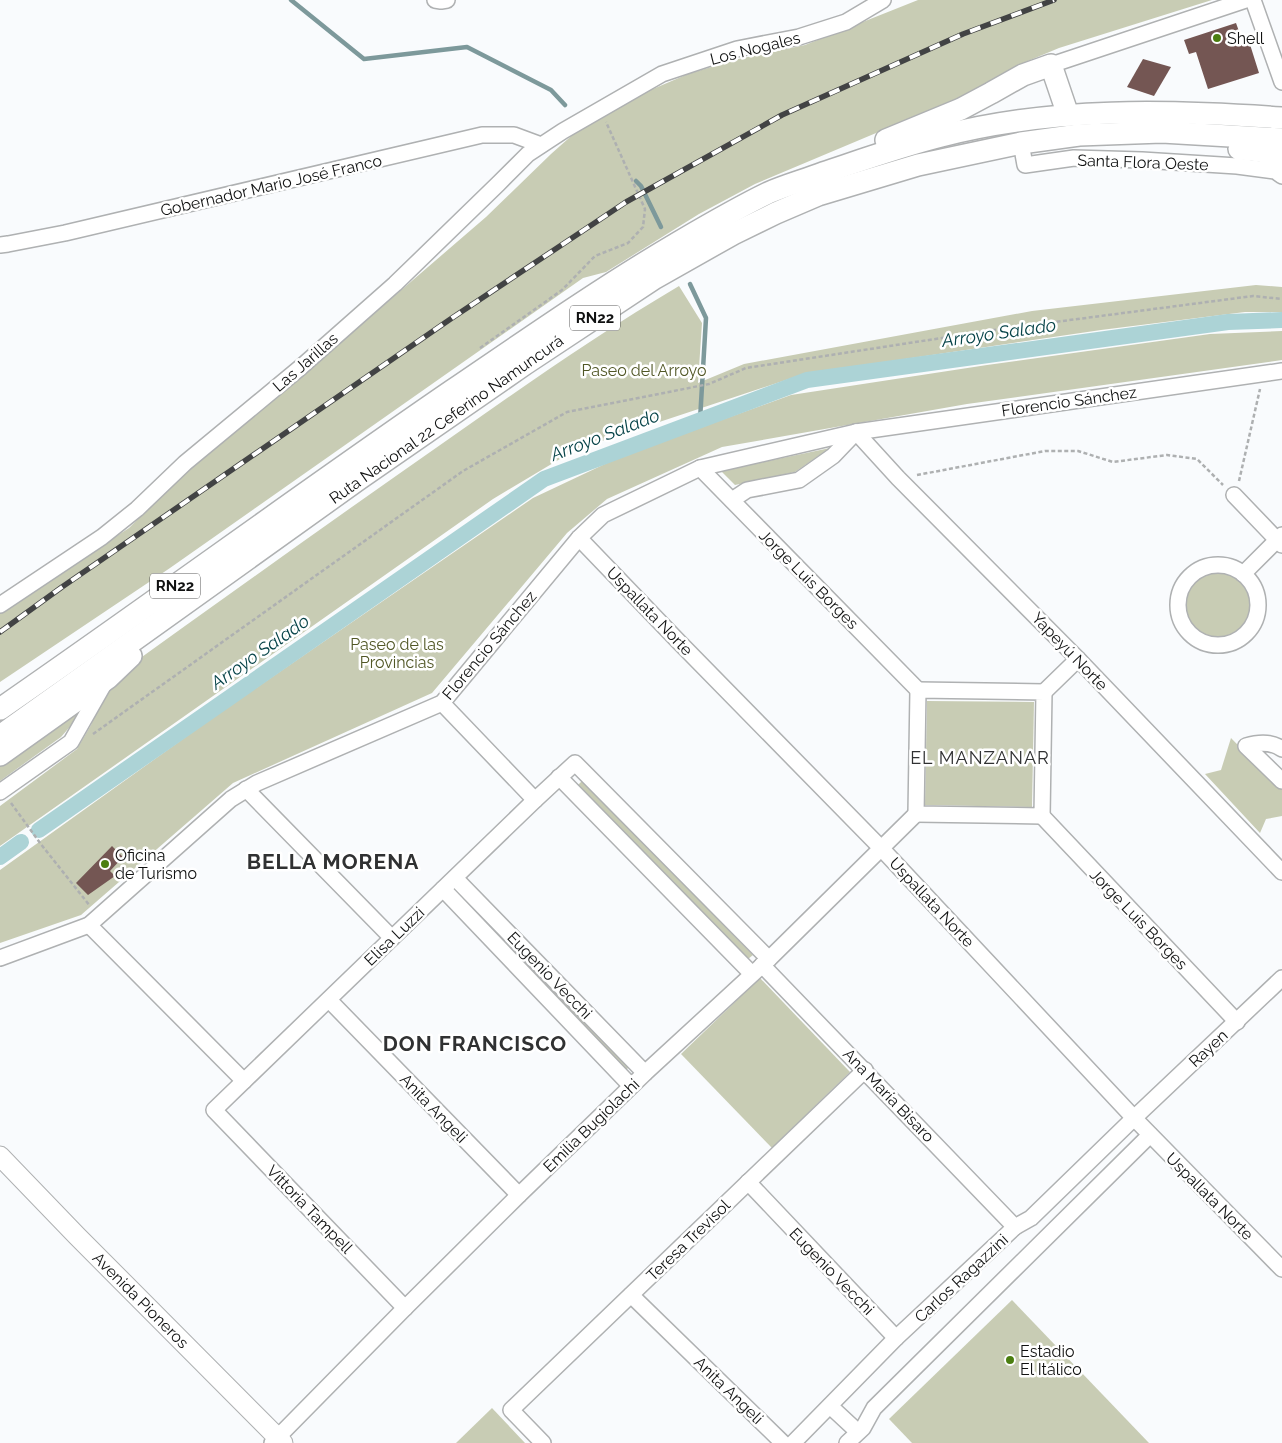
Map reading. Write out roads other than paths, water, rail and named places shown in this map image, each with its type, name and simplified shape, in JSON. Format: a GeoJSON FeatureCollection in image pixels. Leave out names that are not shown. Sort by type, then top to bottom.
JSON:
{"type":"FeatureCollection","features":[{"type":"Feature","properties":{"kind":"highway"},"geometry":{"type":"LineString","coordinates":[[772,192],[891,137],[962,109],[1023,74],[1051,65],[1068,115]]}},
{"type":"Feature","properties":{"kind":"highway","name":"Ruta Nacional 22 Ceferino Namuncurá"},"geometry":{"type":"LineString","coordinates":[[0,709],[117,628],[348,462],[575,307],[650,259],[720,218],[772,192],[872,156],[944,135],[1007,122],[1068,115],[1153,113],[1221,114],[1282,118]]}},
{"type":"Feature","properties":{"kind":"highway","name":"Ruta Nacional 22 Ceferino Namuncurá"},"geometry":{"type":"LineString","coordinates":[[0,736],[359,479],[525,364],[655,278],[733,234],[776,213],[818,195],[918,165],[1021,143],[1079,135],[1162,132],[1282,139]]}},
{"type":"Feature","properties":{"kind":"highway"},"geometry":{"type":"LineString","coordinates":[[1079,135],[1259,151],[1274,155],[1282,161]]}},
{"type":"Feature","properties":{"kind":"highway"},"geometry":{"type":"LineString","coordinates":[[0,755],[108,678],[188,601]]}},
{"type":"Feature","properties":{"kind":"main road","name":"Avenida Pioneros"},"geometry":{"type":"LineString","coordinates":[[0,1156],[277,1441]]}},
{"type":"Feature","properties":{"kind":"street"},"geometry":{"type":"LineString","coordinates":[[435,0],[447,0]]}},
{"type":"Feature","properties":{"kind":"street","name":"Los Nogales"},"geometry":{"type":"LineString","coordinates":[[600,109],[662,74],[737,49],[799,37],[846,22],[883,0]]}},
{"type":"Feature","properties":{"kind":"street"},"geometry":{"type":"LineString","coordinates":[[1051,65],[1246,0]]}},
{"type":"Feature","properties":{"kind":"street"},"geometry":{"type":"LineString","coordinates":[[1253,0],[1282,82]]}},
{"type":"Feature","properties":{"kind":"street","name":"Las Jarillas"},"geometry":{"type":"LineString","coordinates":[[0,605],[102,537],[130,514],[185,463],[301,367],[395,284],[528,154],[600,109]]}},
{"type":"Feature","properties":{"kind":"street","name":"Gobernador Mario José Franco"},"geometry":{"type":"LineString","coordinates":[[0,245],[65,234],[482,135],[514,135],[541,145]]}},
{"type":"Feature","properties":{"kind":"street","name":"Santa Flora Oeste"},"geometry":{"type":"LineString","coordinates":[[1021,143],[1025,166],[1074,158],[1142,160],[1237,166],[1275,171],[1282,176]]}},
{"type":"Feature","properties":{"kind":"street","name":"Florencio Sánchez"},"geometry":{"type":"LineString","coordinates":[[0,958],[94,921],[231,799],[246,789],[442,702],[579,538],[604,515],[700,468],[856,432],[1282,371]]}},
{"type":"Feature","properties":{"kind":"street"},"geometry":{"type":"LineString","coordinates":[[732,500],[747,490],[799,480],[833,456],[856,432]]}},
{"type":"Feature","properties":{"kind":"street","name":"Yapeyú Norte"},"geometry":{"type":"LineString","coordinates":[[856,432],[898,478],[1078,659],[1282,872]]}},
{"type":"Feature","properties":{"kind":"street","name":"Jorge Luis Borges"},"geometry":{"type":"LineString","coordinates":[[700,468],[918,690]]}},
{"type":"Feature","properties":{"kind":"street"},"geometry":{"type":"LineString","coordinates":[[1234,495],[1280,540],[1243,574]]}},
{"type":"Feature","properties":{"kind":"street","name":"Uspallata Norte"},"geometry":{"type":"LineString","coordinates":[[579,538],[881,848],[1150,1135],[1282,1268]]}},
{"type":"Feature","properties":{"kind":"street"},"geometry":{"type":"LineString","coordinates":[[1216,565],[1229,566],[1243,574],[1249,579],[1258,601],[1257,613],[1253,624],[1246,634],[1225,644],[1213,645],[1200,641],[1182,623],[1178,610],[1179,597],[1184,585],[1192,574],[1203,568],[1216,565]]}},
{"type":"Feature","properties":{"kind":"street"},"geometry":{"type":"LineString","coordinates":[[1044,692],[918,690],[916,814],[1042,816],[1044,692],[1078,659]]}},
{"type":"Feature","properties":{"kind":"street"},"geometry":{"type":"LineString","coordinates":[[1,792],[71,742],[108,678]]}},
{"type":"Feature","properties":{"kind":"street"},"geometry":{"type":"LineString","coordinates":[[442,702],[535,800]]}},
{"type":"Feature","properties":{"kind":"street"},"geometry":{"type":"LineString","coordinates":[[1282,749],[1268,743],[1257,742],[1246,746],[1282,781]]}},
{"type":"Feature","properties":{"kind":"street","name":"Elisa Luzzi"},"geometry":{"type":"LineString","coordinates":[[214,1110],[575,763]]}},
{"type":"Feature","properties":{"kind":"street","name":"Ana María Bisaro"},"geometry":{"type":"LineString","coordinates":[[575,763],[761,966]]}},
{"type":"Feature","properties":{"kind":"street","name":"Ana María Bisaro"},"geometry":{"type":"LineString","coordinates":[[559,777],[761,966],[865,1070],[1015,1226]]}},
{"type":"Feature","properties":{"kind":"street"},"geometry":{"type":"LineString","coordinates":[[246,789],[392,938]]}},
{"type":"Feature","properties":{"kind":"street","name":"Emilia Bugiolachi"},"geometry":{"type":"LineString","coordinates":[[277,1441],[405,1308],[519,1195],[631,1086],[761,966],[916,814]]}},
{"type":"Feature","properties":{"kind":"street","name":"Jorge Luis Borges"},"geometry":{"type":"LineString","coordinates":[[1042,816],[1237,1022]]}},
{"type":"Feature","properties":{"kind":"street","name":"Eugenio Vecchi"},"geometry":{"type":"LineString","coordinates":[[455,878],[645,1073]]}},
{"type":"Feature","properties":{"kind":"street","name":"Eugenio Vecchi"},"geometry":{"type":"LineString","coordinates":[[443,889],[631,1086]]}},
{"type":"Feature","properties":{"kind":"street"},"geometry":{"type":"LineString","coordinates":[[94,921],[244,1082]]}},
{"type":"Feature","properties":{"kind":"street","name":"Rayen"},"geometry":{"type":"LineString","coordinates":[[1134,1118],[1282,978]]}},
{"type":"Feature","properties":{"kind":"street","name":"Anita Angeli"},"geometry":{"type":"LineString","coordinates":[[329,1000],[519,1195]]}},
{"type":"Feature","properties":{"kind":"street","name":"Teresa Trevisol"},"geometry":{"type":"LineString","coordinates":[[543,1443],[511,1410],[865,1070]]}},
{"type":"Feature","properties":{"kind":"street","name":"Vittoria Tampell"},"geometry":{"type":"LineString","coordinates":[[214,1110],[405,1308]]}},
{"type":"Feature","properties":{"kind":"street","name":"Carlos Ragazzini"},"geometry":{"type":"LineString","coordinates":[[793,1443],[896,1338],[1015,1226],[1031,1218],[1134,1118]]}},
{"type":"Feature","properties":{"kind":"street"},"geometry":{"type":"LineString","coordinates":[[830,1406],[856,1434],[874,1408],[1150,1135]]}},
{"type":"Feature","properties":{"kind":"street","name":"Eugenio Vecchi"},"geometry":{"type":"LineString","coordinates":[[748,1182],[896,1338]]}},
{"type":"Feature","properties":{"kind":"street","name":"Anita Angeli"},"geometry":{"type":"LineString","coordinates":[[631,1295],[784,1443]]}},
{"type":"Feature","properties":{"kind":"waterway"},"geometry":{"type":"LineString","coordinates":[[291,0],[364,59],[467,47],[551,90],[565,105]]}},
{"type":"Feature","properties":{"kind":"waterway"},"geometry":{"type":"LineString","coordinates":[[636,181],[641,186],[661,227]]}},
{"type":"Feature","properties":{"kind":"waterway"},"geometry":{"type":"LineString","coordinates":[[690,284],[706,318],[700,420]]}},
{"type":"Feature","properties":{"kind":"waterway","name":"Arroyo Salado"},"geometry":{"type":"LineString","coordinates":[[39,830],[544,479],[807,380],[1228,322],[1282,320]]}},
{"type":"Feature","properties":{"kind":"waterway","name":"Arroyo Salado"},"geometry":{"type":"LineString","coordinates":[[0,857],[21,842]]}},
{"type":"Feature","properties":{"kind":"railway"},"geometry":{"type":"LineString","coordinates":[[0,632],[62,587],[452,318],[626,202],[782,115],[963,34],[1054,0]]}},
{"type":"Feature","properties":{"kind":"place","name":"Shell"},"geometry":{"type":"Point","coordinates":[1217,38]}},
{"type":"Feature","properties":{"kind":"place","name":"Oficina de Turismo"},"geometry":{"type":"Point","coordinates":[105,864]}},
{"type":"Feature","properties":{"kind":"place","name":"Estadio El Itálico"},"geometry":{"type":"Point","coordinates":[1010,1360]}},
{"type":"Feature","properties":{"kind":"district","name":"EL MANZANAR"},"geometry":{"type":"Point","coordinates":[980,758]}},
{"type":"Feature","properties":{"kind":"district","name":"BELLA MORENA"},"geometry":{"type":"Point","coordinates":[333,862]}},
{"type":"Feature","properties":{"kind":"district","name":"DON FRANCISCO"},"geometry":{"type":"Point","coordinates":[475,1044]}},
{"type":"Feature","properties":{"kind":"park label","name":"Paseo del Arroyo"},"geometry":{"type":"Point","coordinates":[644,370]}},
{"type":"Feature","properties":{"kind":"park label","name":"Paseo de las Provincias"},"geometry":{"type":"Point","coordinates":[397,653]}}]}
